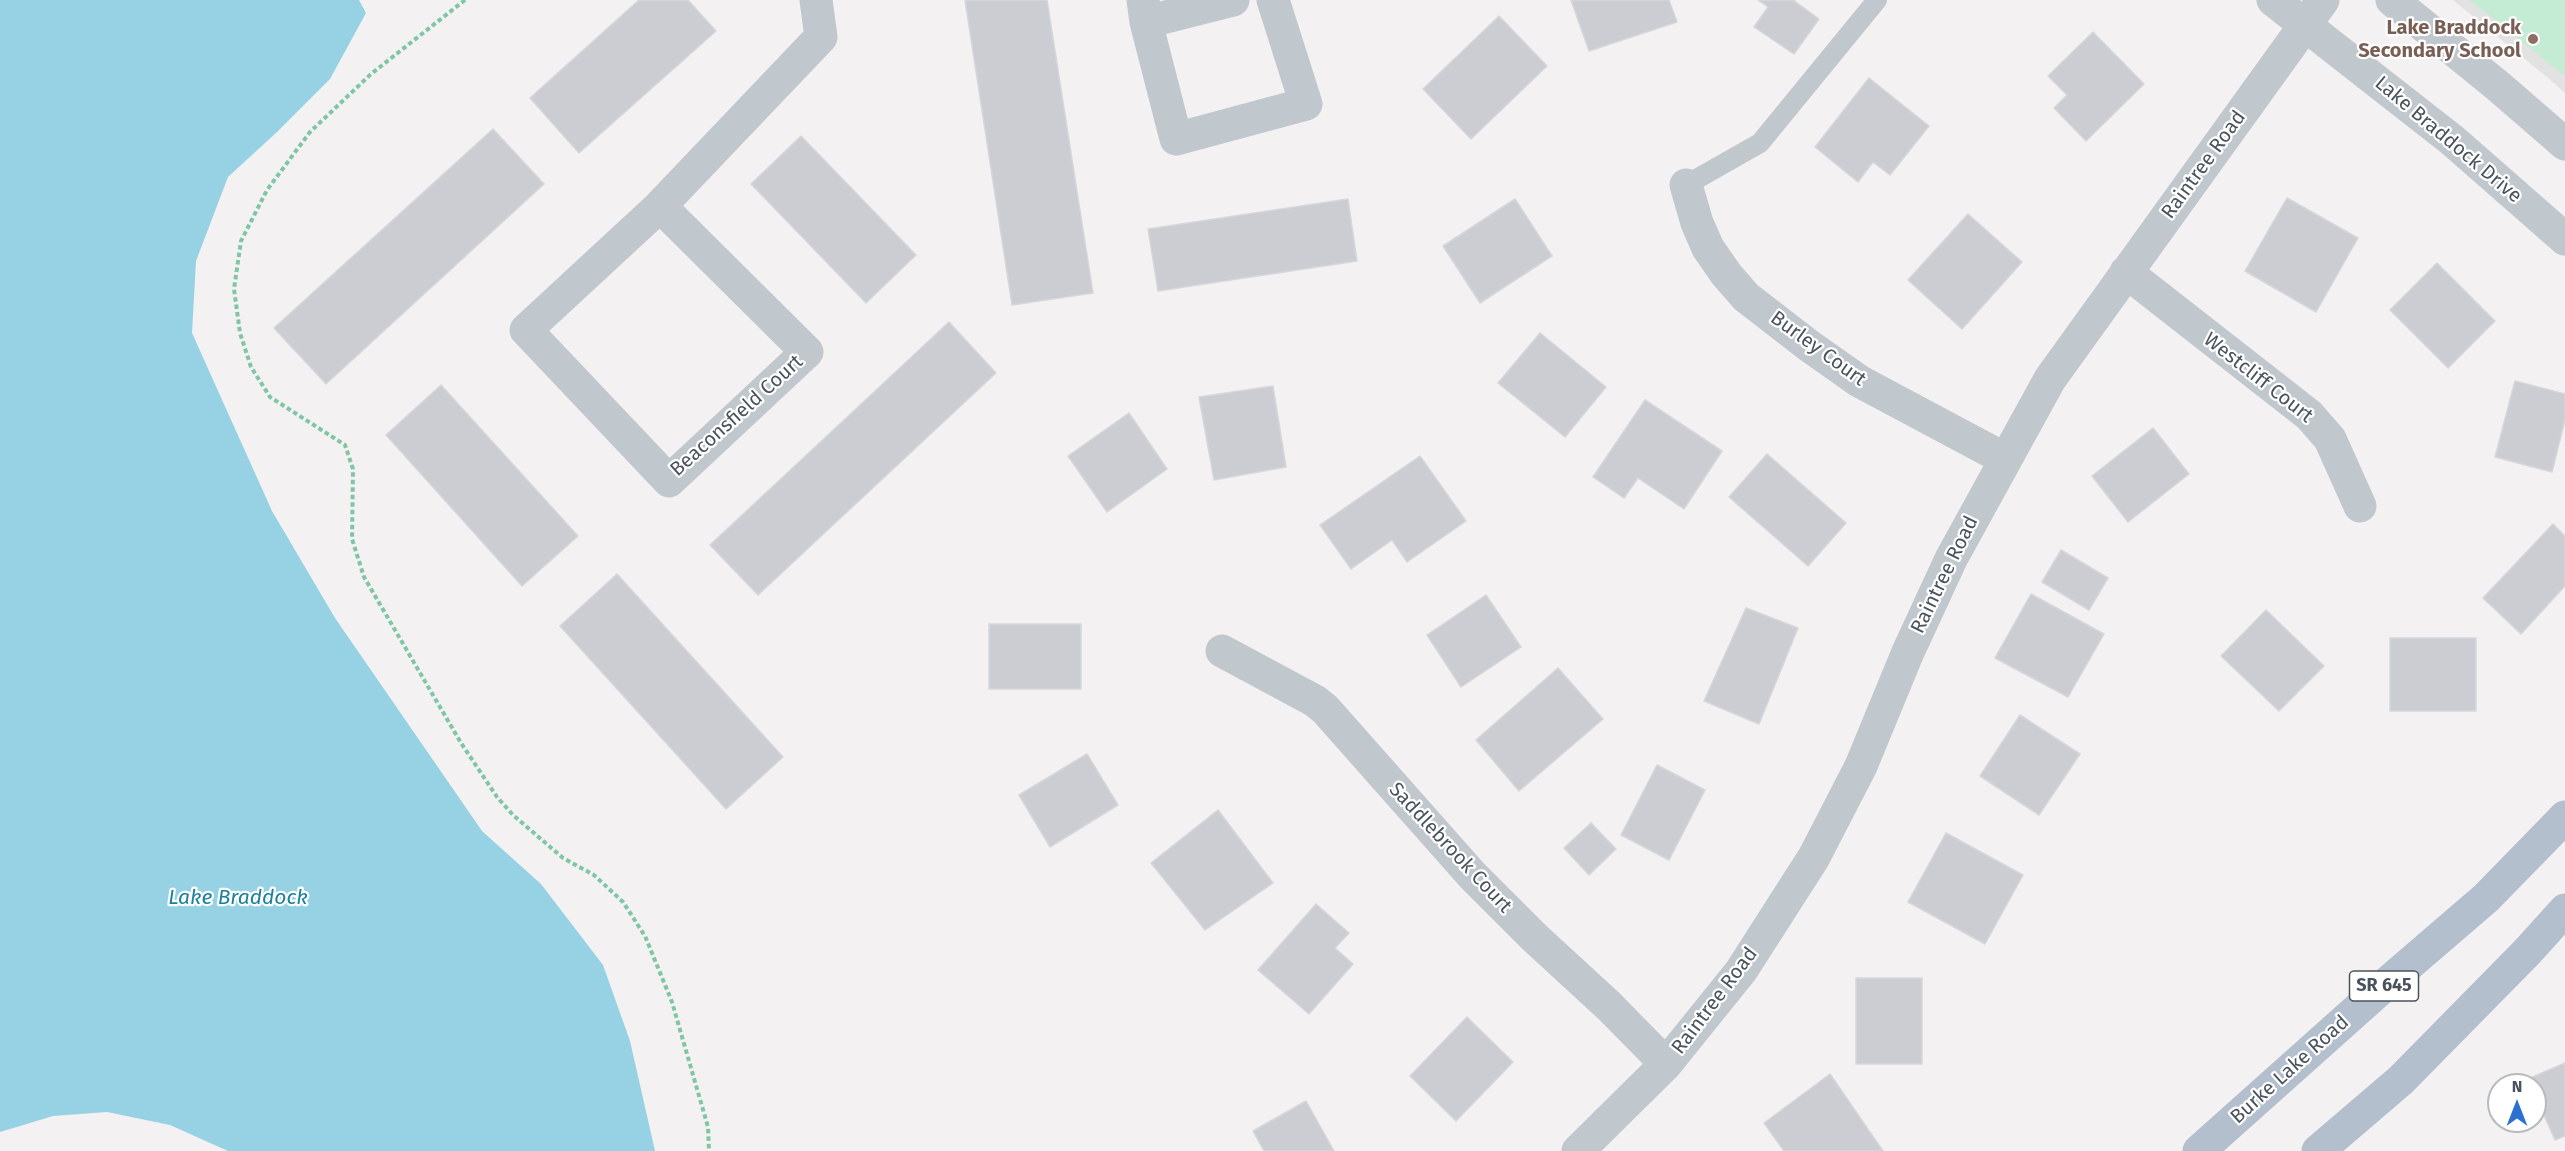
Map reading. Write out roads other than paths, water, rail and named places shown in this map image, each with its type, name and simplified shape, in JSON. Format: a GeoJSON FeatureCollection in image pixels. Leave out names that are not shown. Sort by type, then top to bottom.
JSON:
{"type":"FeatureCollection","features":[{"type":"Feature","properties":{"kind":"main road","name":"Burke Lake Road"},"geometry":{"type":"LineString","coordinates":[[2199,1151],[2386,984],[2487,898],[2565,817]]}},
{"type":"Feature","properties":{"kind":"main road"},"geometry":{"type":"LineString","coordinates":[[2318,1151],[2401,1080],[2527,952],[2565,910]]}},
{"type":"Feature","properties":{"kind":"street","name":"Beaconsfield Court"},"geometry":{"type":"LineString","coordinates":[[660,206],[807,352],[669,481],[525,330],[660,206],[821,37],[816,0]]}},
{"type":"Feature","properties":{"kind":"street"},"geometry":{"type":"LineString","coordinates":[[1233,0],[1145,11],[1176,139],[1306,104],[1273,0]]}},
{"type":"Feature","properties":{"kind":"street","name":"Lake Braddock Drive"},"geometry":{"type":"LineString","coordinates":[[2273,0],[2315,12],[2452,140],[2565,239]]}},
{"type":"Feature","properties":{"kind":"street"},"geometry":{"type":"LineString","coordinates":[[2392,0],[2565,144]]}},
{"type":"Feature","properties":{"kind":"street","name":"Raintree Road"},"geometry":{"type":"LineString","coordinates":[[1578,1151],[1666,1064],[1741,971],[1814,856],[1862,766],[1908,652],[1951,559],[2050,379],[2315,12]]}},
{"type":"Feature","properties":{"kind":"street","name":"Burley Court"},"geometry":{"type":"LineString","coordinates":[[1686,185],[1697,223],[1708,248],[1746,297],[1859,381],[2005,459]]}},
{"type":"Feature","properties":{"kind":"street","name":"Westcliff Court"},"geometry":{"type":"LineString","coordinates":[[2126,272],[2191,325],[2284,393],[2309,415],[2330,439],[2360,506]]}},
{"type":"Feature","properties":{"kind":"street","name":"Saddlebrook Court"},"geometry":{"type":"LineString","coordinates":[[1222,651],[1315,701],[1325,710],[1472,875],[1666,1064]]}},
{"type":"Feature","properties":{"kind":"lane"},"geometry":{"type":"LineString","coordinates":[[1686,185],[1760,143],[1877,0]]}},
{"type":"Feature","properties":{"kind":"water","name":"Lake Braddock"},"geometry":{"type":"Polygon","coordinates":[[[0,0],[359,0],[366,13],[330,79],[228,177],[196,261],[192,333],[272,511],[335,618],[482,831],[541,884],[603,965],[630,1041],[655,1151],[228,1151],[170,1125],[107,1112],[53,1116],[0,1132],[0,0]]]}},
{"type":"Feature","properties":{"kind":"place","name":"Lake Braddock Secondary School"},"geometry":{"type":"Point","coordinates":[2533,39]}}]}
